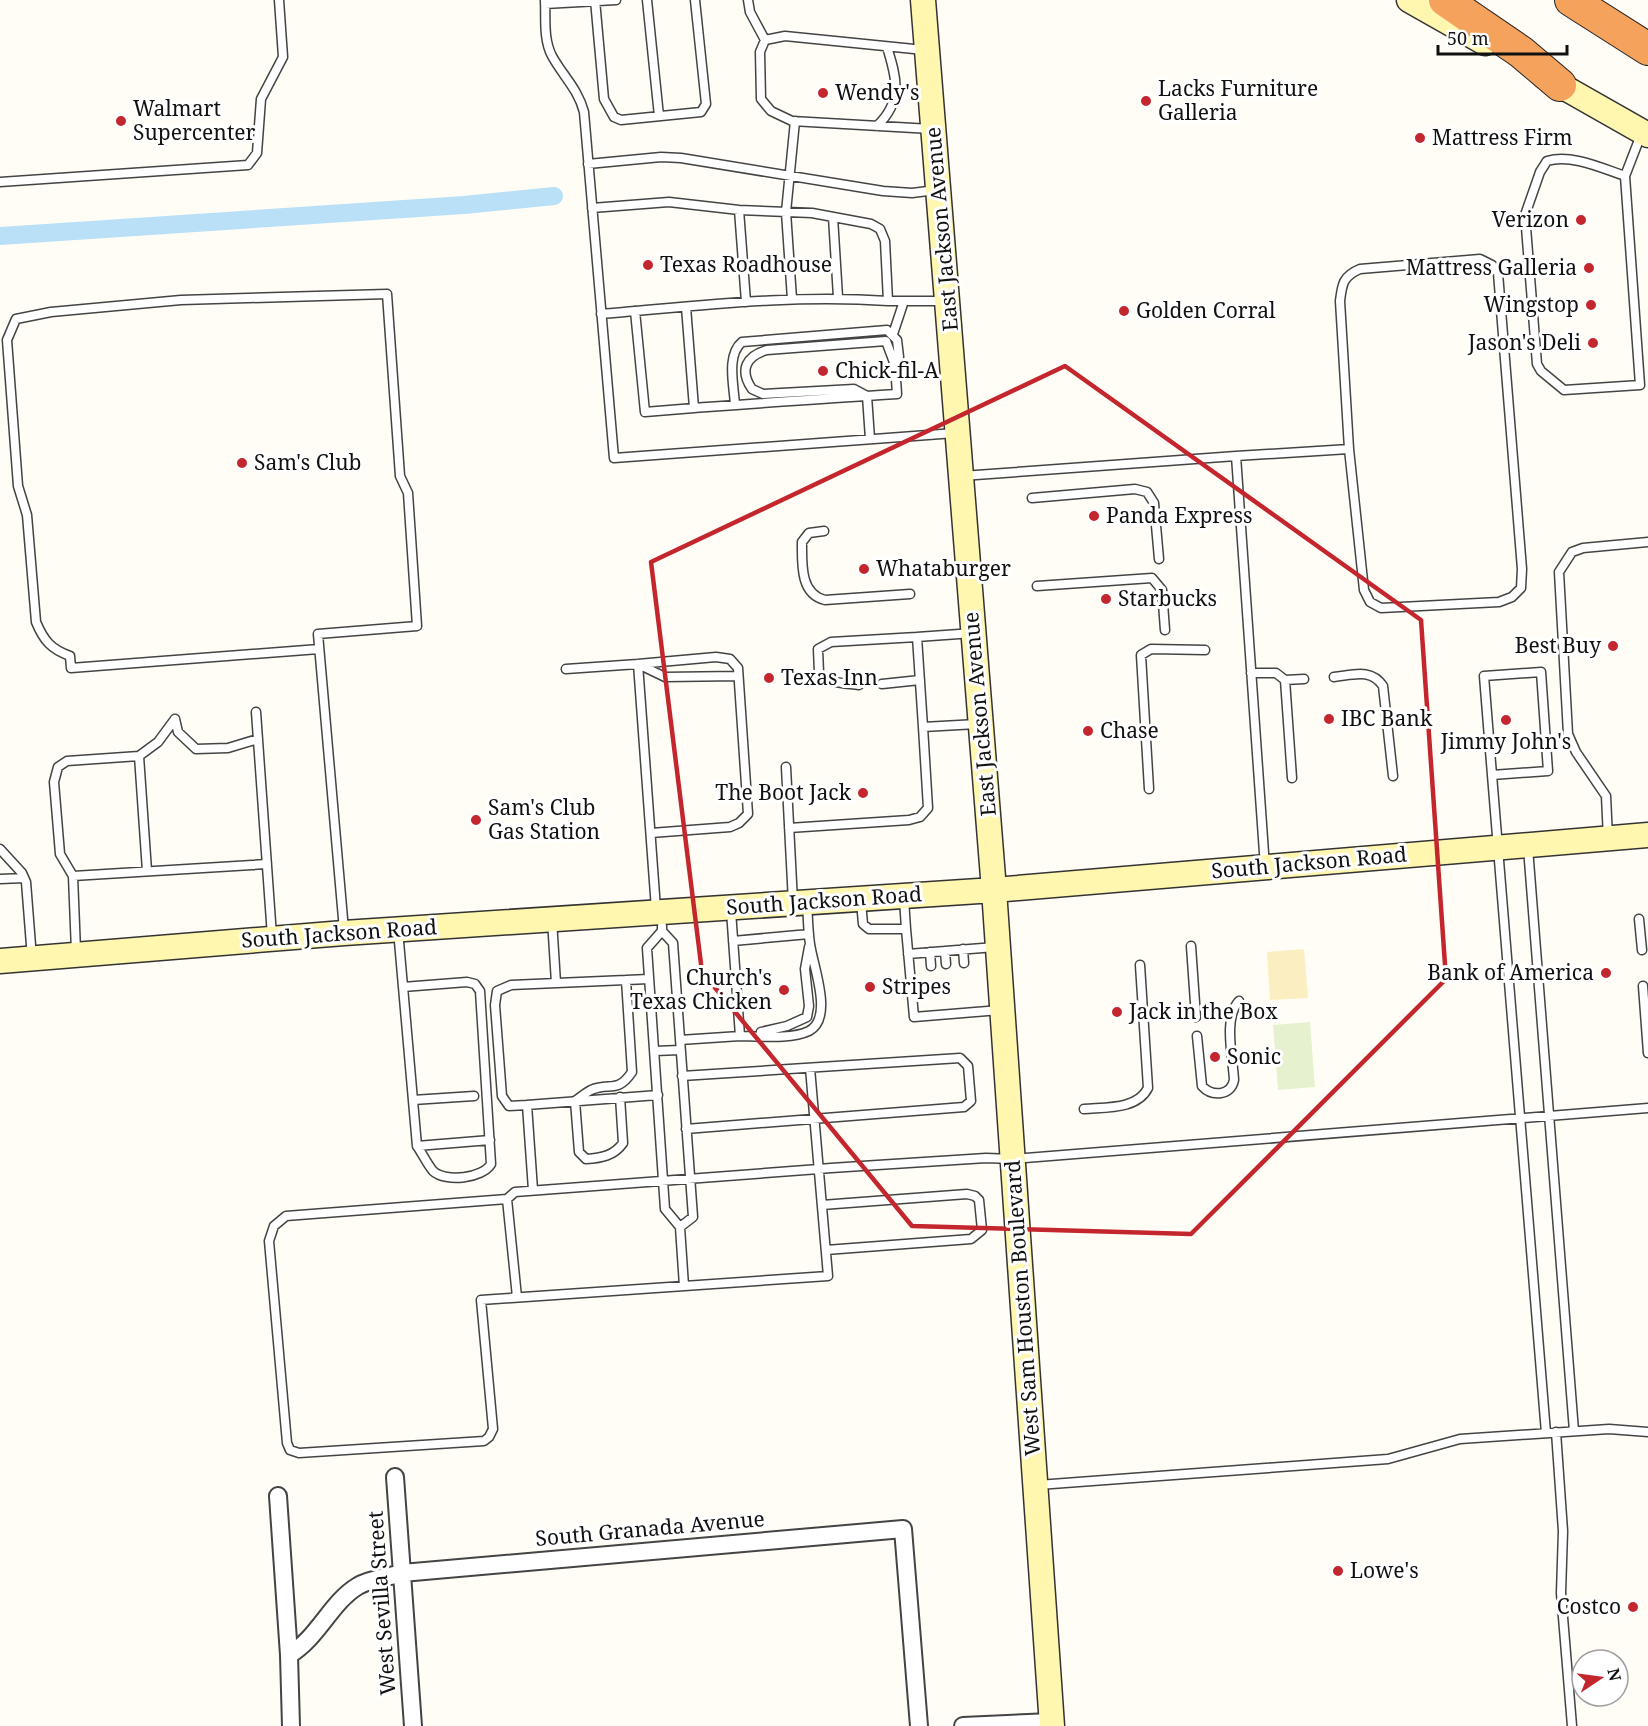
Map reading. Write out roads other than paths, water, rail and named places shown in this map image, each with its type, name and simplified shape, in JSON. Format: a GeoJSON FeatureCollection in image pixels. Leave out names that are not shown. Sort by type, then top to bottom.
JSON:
{"type":"FeatureCollection","features":[{"type":"Feature","properties":{"kind":"highway"},"geometry":{"type":"LineString","coordinates":[[1445,0],[1521,52],[1560,85]]}},
{"type":"Feature","properties":{"kind":"highway"},"geometry":{"type":"LineString","coordinates":[[1571,0],[1648,48]]}},
{"type":"Feature","properties":{"kind":"main road","name":"East Jackson Avenue"},"geometry":{"type":"LineString","coordinates":[[923,0],[994,890]]}},
{"type":"Feature","properties":{"kind":"main road"},"geometry":{"type":"LineString","coordinates":[[1409,0],[1645,133]]}},
{"type":"Feature","properties":{"kind":"main road","name":"South Jackson Road"},"geometry":{"type":"LineString","coordinates":[[0,961],[344,933],[552,920],[660,918],[731,907],[994,890],[1648,835]]}},
{"type":"Feature","properties":{"kind":"main road","name":"West Sam Houston Boulevard"},"geometry":{"type":"LineString","coordinates":[[994,890],[1051,1724]]}},
{"type":"Feature","properties":{"kind":"street","name":"West Sevilla Street"},"geometry":{"type":"LineString","coordinates":[[395,1477],[413,1726]]}},
{"type":"Feature","properties":{"kind":"street"},"geometry":{"type":"LineString","coordinates":[[278,1496],[290,1655],[291,1726]]}},
{"type":"Feature","properties":{"kind":"street","name":"South Granada Avenue"},"geometry":{"type":"LineString","coordinates":[[290,1655],[305,1646],[346,1595],[358,1585],[402,1574],[903,1529],[919,1726]]}},
{"type":"Feature","properties":{"kind":"street"},"geometry":{"type":"LineString","coordinates":[[963,1726],[1051,1724]]}},
{"type":"Feature","properties":{"kind":"lane"},"geometry":{"type":"LineString","coordinates":[[0,182],[248,165],[258,153],[261,99],[283,57],[279,0]]}},
{"type":"Feature","properties":{"kind":"lane"},"geometry":{"type":"LineString","coordinates":[[616,0],[545,2],[547,42],[551,54],[580,98],[614,458],[958,433]]}},
{"type":"Feature","properties":{"kind":"lane"},"geometry":{"type":"LineString","coordinates":[[647,0],[659,116]]}},
{"type":"Feature","properties":{"kind":"lane"},"geometry":{"type":"LineString","coordinates":[[595,1],[604,99],[614,117],[621,120],[701,112],[706,105],[695,0]]}},
{"type":"Feature","properties":{"kind":"lane"},"geometry":{"type":"LineString","coordinates":[[748,0],[750,12],[765,40]]}},
{"type":"Feature","properties":{"kind":"lane"},"geometry":{"type":"LineString","coordinates":[[765,40],[785,36],[927,50]]}},
{"type":"Feature","properties":{"kind":"lane"},"geometry":{"type":"LineString","coordinates":[[765,40],[760,52],[761,99],[771,111],[795,121],[934,129]]}},
{"type":"Feature","properties":{"kind":"lane"},"geometry":{"type":"LineString","coordinates":[[877,126],[888,115],[894,104],[895,78],[887,47]]}},
{"type":"Feature","properties":{"kind":"lane"},"geometry":{"type":"LineString","coordinates":[[792,299],[786,212],[795,121]]}},
{"type":"Feature","properties":{"kind":"lane"},"geometry":{"type":"LineString","coordinates":[[1625,176],[1575,161],[1557,158],[1547,160],[1540,172],[1524,216],[1537,364],[1541,371],[1564,390],[1640,385],[1625,176],[1645,133]]}},
{"type":"Feature","properties":{"kind":"lane"},"geometry":{"type":"LineString","coordinates":[[588,164],[661,157],[883,191],[912,193],[939,190]]}},
{"type":"Feature","properties":{"kind":"lane"},"geometry":{"type":"LineString","coordinates":[[592,208],[669,202],[833,217],[871,224],[880,229],[885,241],[888,301]]}},
{"type":"Feature","properties":{"kind":"lane"},"geometry":{"type":"LineString","coordinates":[[739,210],[746,302]]}},
{"type":"Feature","properties":{"kind":"lane"},"geometry":{"type":"LineString","coordinates":[[833,217],[838,297]]}},
{"type":"Feature","properties":{"kind":"lane"},"geometry":{"type":"LineString","coordinates":[[1480,259],[1492,265],[1498,273],[1521,588],[1512,597],[1499,602],[1381,608],[1370,602],[1360,573],[1348,449],[1340,301],[1342,283],[1348,274],[1360,269],[1480,259]]}},
{"type":"Feature","properties":{"kind":"lane"},"geometry":{"type":"LineString","coordinates":[[320,649],[70,668],[70,656],[54,650],[43,638],[36,622],[27,515],[18,486],[7,340],[16,319],[51,312],[181,300],[387,294],[400,476],[408,493],[417,626],[318,634],[320,649],[344,933]]}},
{"type":"Feature","properties":{"kind":"lane"},"geometry":{"type":"LineString","coordinates":[[601,314],[838,297],[888,301],[948,301]]}},
{"type":"Feature","properties":{"kind":"lane"},"geometry":{"type":"LineString","coordinates":[[893,333],[904,301]]}},
{"type":"Feature","properties":{"kind":"lane"},"geometry":{"type":"LineString","coordinates":[[686,307],[694,408]]}},
{"type":"Feature","properties":{"kind":"lane"},"geometry":{"type":"LineString","coordinates":[[635,311],[645,412],[867,396],[897,393],[895,365],[889,344],[882,340],[767,350],[758,353],[746,363],[745,375],[748,384],[758,392],[854,388],[867,396]]}},
{"type":"Feature","properties":{"kind":"lane"},"geometry":{"type":"LineString","coordinates":[[735,405],[733,357],[736,348],[742,342],[887,330],[893,333],[897,340],[898,357],[895,365]]}},
{"type":"Feature","properties":{"kind":"lane"},"geometry":{"type":"LineString","coordinates":[[867,396],[870,439]]}},
{"type":"Feature","properties":{"kind":"lane"},"geometry":{"type":"LineString","coordinates":[[961,476],[1348,449]]}},
{"type":"Feature","properties":{"kind":"lane"},"geometry":{"type":"LineString","coordinates":[[1236,456],[1265,867]]}},
{"type":"Feature","properties":{"kind":"lane"},"geometry":{"type":"LineString","coordinates":[[1032,498],[1135,489],[1147,492],[1154,503],[1159,559]]}},
{"type":"Feature","properties":{"kind":"lane"},"geometry":{"type":"LineString","coordinates":[[824,531],[809,533],[802,542],[805,582],[808,591],[817,598],[825,600],[910,594]]}},
{"type":"Feature","properties":{"kind":"lane"},"geometry":{"type":"LineString","coordinates":[[1608,838],[1603,788],[1576,752],[1568,734],[1559,572],[1572,552],[1583,548],[1648,542]]}},
{"type":"Feature","properties":{"kind":"lane"},"geometry":{"type":"LineString","coordinates":[[1037,586],[1152,578],[1157,581],[1162,590],[1165,630]]}},
{"type":"Feature","properties":{"kind":"lane"},"geometry":{"type":"LineString","coordinates":[[859,685],[832,682],[823,677],[819,673],[818,649],[831,642],[974,633]]}},
{"type":"Feature","properties":{"kind":"lane"},"geometry":{"type":"LineString","coordinates":[[789,828],[909,820],[920,817],[928,808],[916,637]]}},
{"type":"Feature","properties":{"kind":"lane"},"geometry":{"type":"LineString","coordinates":[[1149,789],[1141,655],[1151,650],[1205,650]]}},
{"type":"Feature","properties":{"kind":"lane"},"geometry":{"type":"LineString","coordinates":[[566,669],[716,657],[730,659],[738,668],[748,814],[739,824],[730,827],[651,833]]}},
{"type":"Feature","properties":{"kind":"lane"},"geometry":{"type":"LineString","coordinates":[[638,664],[664,677],[738,676]]}},
{"type":"Feature","properties":{"kind":"lane"},"geometry":{"type":"LineString","coordinates":[[638,664],[660,918],[673,944],[693,1217],[680,1227]]}},
{"type":"Feature","properties":{"kind":"lane"},"geometry":{"type":"LineString","coordinates":[[1492,775],[1548,771],[1541,672],[1485,676],[1492,775],[1520,1118],[1563,1531],[1561,1593],[1572,1726]]}},
{"type":"Feature","properties":{"kind":"lane"},"geometry":{"type":"LineString","coordinates":[[1251,674],[1276,673],[1285,680],[1304,679]]}},
{"type":"Feature","properties":{"kind":"lane"},"geometry":{"type":"LineString","coordinates":[[1334,676],[1373,675],[1383,686],[1393,776]]}},
{"type":"Feature","properties":{"kind":"lane"},"geometry":{"type":"LineString","coordinates":[[882,684],[920,680]]}},
{"type":"Feature","properties":{"kind":"lane"},"geometry":{"type":"LineString","coordinates":[[1285,680],[1292,778]]}},
{"type":"Feature","properties":{"kind":"lane"},"geometry":{"type":"LineString","coordinates":[[256,712],[272,939]]}},
{"type":"Feature","properties":{"kind":"lane"},"geometry":{"type":"LineString","coordinates":[[77,954],[73,876],[60,854],[54,782],[58,767],[67,761],[139,756],[158,742],[175,719],[178,732],[196,749],[228,748],[258,739]]}},
{"type":"Feature","properties":{"kind":"lane"},"geometry":{"type":"LineString","coordinates":[[923,727],[981,724]]}},
{"type":"Feature","properties":{"kind":"lane"},"geometry":{"type":"LineString","coordinates":[[139,756],[147,871]]}},
{"type":"Feature","properties":{"kind":"lane"},"geometry":{"type":"LineString","coordinates":[[680,1040],[797,1034],[810,1030],[819,1021],[822,1004],[809,934],[800,903],[789,828],[786,767]]}},
{"type":"Feature","properties":{"kind":"lane"},"geometry":{"type":"LineString","coordinates":[[1528,845],[1574,1431]]}},
{"type":"Feature","properties":{"kind":"lane"},"geometry":{"type":"LineString","coordinates":[[0,849],[24,878],[32,958]]}},
{"type":"Feature","properties":{"kind":"lane"},"geometry":{"type":"LineString","coordinates":[[73,876],[267,864]]}},
{"type":"Feature","properties":{"kind":"lane"},"geometry":{"type":"LineString","coordinates":[[0,879],[24,878]]}},
{"type":"Feature","properties":{"kind":"lane"},"geometry":{"type":"LineString","coordinates":[[903,896],[914,1017],[935,1010],[968,1008],[1003,1010]]}},
{"type":"Feature","properties":{"kind":"lane"},"geometry":{"type":"LineString","coordinates":[[861,899],[863,924],[868,930],[906,929]]}},
{"type":"Feature","properties":{"kind":"lane"},"geometry":{"type":"LineString","coordinates":[[731,907],[740,1036]]}},
{"type":"Feature","properties":{"kind":"lane"},"geometry":{"type":"LineString","coordinates":[[660,918],[647,948],[665,1209],[680,1227],[684,1286]]}},
{"type":"Feature","properties":{"kind":"lane"},"geometry":{"type":"LineString","coordinates":[[1639,919],[1642,950]]}},
{"type":"Feature","properties":{"kind":"lane"},"geometry":{"type":"LineString","coordinates":[[552,920],[556,983]]}},
{"type":"Feature","properties":{"kind":"lane"},"geometry":{"type":"LineString","coordinates":[[398,930],[403,987],[413,1100],[417,1146],[433,1171],[442,1176],[452,1177],[487,1171],[491,1164],[480,991],[475,984],[467,982],[403,987]]}},
{"type":"Feature","properties":{"kind":"lane"},"geometry":{"type":"LineString","coordinates":[[733,941],[809,934]]}},
{"type":"Feature","properties":{"kind":"lane"},"geometry":{"type":"LineString","coordinates":[[740,1036],[787,1026],[807,1017],[809,1006],[805,969],[810,944]]}},
{"type":"Feature","properties":{"kind":"lane"},"geometry":{"type":"LineString","coordinates":[[1191,946],[1196,1017]]}},
{"type":"Feature","properties":{"kind":"lane"},"geometry":{"type":"LineString","coordinates":[[908,954],[998,947]]}},
{"type":"Feature","properties":{"kind":"lane"},"geometry":{"type":"LineString","coordinates":[[963,950],[964,963]]}},
{"type":"Feature","properties":{"kind":"lane"},"geometry":{"type":"LineString","coordinates":[[945,951],[946,964]]}},
{"type":"Feature","properties":{"kind":"lane"},"geometry":{"type":"LineString","coordinates":[[930,952],[931,966]]}},
{"type":"Feature","properties":{"kind":"lane"},"geometry":{"type":"LineString","coordinates":[[1084,1109],[1130,1103],[1141,1098],[1148,1088],[1140,965]]}},
{"type":"Feature","properties":{"kind":"lane"},"geometry":{"type":"LineString","coordinates":[[650,979],[511,985],[497,991],[495,1005],[502,1096],[509,1106],[658,1095]]}},
{"type":"Feature","properties":{"kind":"lane"},"geometry":{"type":"LineString","coordinates":[[574,1101],[592,1089],[616,1087],[625,1083],[632,1072],[626,980]]}},
{"type":"Feature","properties":{"kind":"lane"},"geometry":{"type":"LineString","coordinates":[[1643,986],[1648,1053]]}},
{"type":"Feature","properties":{"kind":"lane"},"geometry":{"type":"LineString","coordinates":[[1197,1036],[1202,1086],[1213,1093],[1225,1092],[1233,1085],[1234,1080],[1231,1019],[1232,1008],[1239,1001]]}},
{"type":"Feature","properties":{"kind":"lane"},"geometry":{"type":"LineString","coordinates":[[655,1051],[680,1050]]}},
{"type":"Feature","properties":{"kind":"lane"},"geometry":{"type":"LineString","coordinates":[[682,1076],[960,1058],[968,1066],[971,1101],[964,1107],[686,1129]]}},
{"type":"Feature","properties":{"kind":"lane"},"geometry":{"type":"LineString","coordinates":[[810,1068],[814,1119],[819,1169],[828,1276],[481,1300],[493,1429],[484,1441],[299,1454],[290,1450],[287,1443],[269,1241],[274,1226],[286,1216],[507,1199],[515,1192],[819,1169],[986,1158],[1013,1159],[1648,1108]]}},
{"type":"Feature","properties":{"kind":"lane"},"geometry":{"type":"LineString","coordinates":[[413,1100],[474,1096]]}},
{"type":"Feature","properties":{"kind":"lane"},"geometry":{"type":"LineString","coordinates":[[574,1101],[579,1152],[586,1159],[600,1158],[617,1151],[623,1143],[620,1098]]}},
{"type":"Feature","properties":{"kind":"lane"},"geometry":{"type":"LineString","coordinates":[[527,1105],[533,1191]]}},
{"type":"Feature","properties":{"kind":"lane"},"geometry":{"type":"LineString","coordinates":[[417,1146],[490,1140]]}},
{"type":"Feature","properties":{"kind":"lane"},"geometry":{"type":"LineString","coordinates":[[822,1205],[967,1194],[979,1200],[982,1230],[971,1239],[826,1250]]}},
{"type":"Feature","properties":{"kind":"lane"},"geometry":{"type":"LineString","coordinates":[[507,1199],[517,1297]]}},
{"type":"Feature","properties":{"kind":"lane"},"geometry":{"type":"LineString","coordinates":[[1035,1486],[1388,1459],[1460,1438],[1609,1429],[1648,1432]]}},
{"type":"Feature","properties":{"kind":"waterway"},"geometry":{"type":"LineString","coordinates":[[0,236],[464,205],[554,196]]}},
{"type":"Feature","properties":{"kind":"place","name":"Wendy's"},"geometry":{"type":"Point","coordinates":[823,93]}},
{"type":"Feature","properties":{"kind":"place","name":"Lacks Furniture Galleria"},"geometry":{"type":"Point","coordinates":[1146,101]}},
{"type":"Feature","properties":{"kind":"place","name":"Walmart Supercenter"},"geometry":{"type":"Point","coordinates":[121,121]}},
{"type":"Feature","properties":{"kind":"place","name":"Mattress Firm"},"geometry":{"type":"Point","coordinates":[1420,138]}},
{"type":"Feature","properties":{"kind":"place","name":"Verizon"},"geometry":{"type":"Point","coordinates":[1581,220]}},
{"type":"Feature","properties":{"kind":"place","name":"Texas Roadhouse"},"geometry":{"type":"Point","coordinates":[648,265]}},
{"type":"Feature","properties":{"kind":"place","name":"Mattress Galleria"},"geometry":{"type":"Point","coordinates":[1589,268]}},
{"type":"Feature","properties":{"kind":"place","name":"Wingstop"},"geometry":{"type":"Point","coordinates":[1591,305]}},
{"type":"Feature","properties":{"kind":"place","name":"Golden Corral"},"geometry":{"type":"Point","coordinates":[1124,311]}},
{"type":"Feature","properties":{"kind":"place","name":"Jason's Deli"},"geometry":{"type":"Point","coordinates":[1593,343]}},
{"type":"Feature","properties":{"kind":"place","name":"Chick-fil-A"},"geometry":{"type":"Point","coordinates":[823,371]}},
{"type":"Feature","properties":{"kind":"place","name":"Sam's Club"},"geometry":{"type":"Point","coordinates":[242,463]}},
{"type":"Feature","properties":{"kind":"place","name":"Panda Express"},"geometry":{"type":"Point","coordinates":[1094,516]}},
{"type":"Feature","properties":{"kind":"place","name":"Whataburger"},"geometry":{"type":"Point","coordinates":[864,569]}},
{"type":"Feature","properties":{"kind":"place","name":"Starbucks"},"geometry":{"type":"Point","coordinates":[1106,599]}},
{"type":"Feature","properties":{"kind":"place","name":"Best Buy"},"geometry":{"type":"Point","coordinates":[1613,646]}},
{"type":"Feature","properties":{"kind":"place","name":"Texas Inn"},"geometry":{"type":"Point","coordinates":[769,678]}},
{"type":"Feature","properties":{"kind":"place","name":"IBC Bank"},"geometry":{"type":"Point","coordinates":[1329,719]}},
{"type":"Feature","properties":{"kind":"place","name":"Jimmy John's"},"geometry":{"type":"Point","coordinates":[1506,720]}},
{"type":"Feature","properties":{"kind":"place","name":"Chase"},"geometry":{"type":"Point","coordinates":[1088,731]}},
{"type":"Feature","properties":{"kind":"place","name":"The Boot Jack"},"geometry":{"type":"Point","coordinates":[863,793]}},
{"type":"Feature","properties":{"kind":"place","name":"Sam's Club Gas Station"},"geometry":{"type":"Point","coordinates":[476,820]}},
{"type":"Feature","properties":{"kind":"place","name":"Bank of America"},"geometry":{"type":"Point","coordinates":[1606,973]}},
{"type":"Feature","properties":{"kind":"place","name":"Stripes"},"geometry":{"type":"Point","coordinates":[870,987]}},
{"type":"Feature","properties":{"kind":"place","name":"Church's Texas Chicken"},"geometry":{"type":"Point","coordinates":[784,990]}},
{"type":"Feature","properties":{"kind":"place","name":"Jack in the Box"},"geometry":{"type":"Point","coordinates":[1117,1012]}},
{"type":"Feature","properties":{"kind":"place","name":"Sonic"},"geometry":{"type":"Point","coordinates":[1215,1057]}},
{"type":"Feature","properties":{"kind":"place","name":"Lowe's"},"geometry":{"type":"Point","coordinates":[1338,1571]}},
{"type":"Feature","properties":{"kind":"place","name":"Costco"},"geometry":{"type":"Point","coordinates":[1633,1607]}}]}
